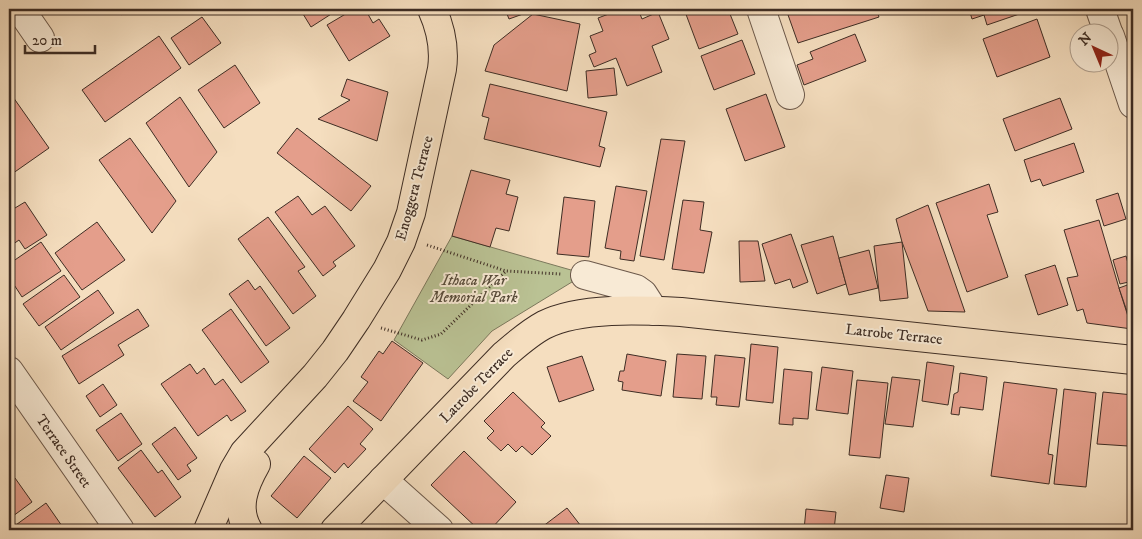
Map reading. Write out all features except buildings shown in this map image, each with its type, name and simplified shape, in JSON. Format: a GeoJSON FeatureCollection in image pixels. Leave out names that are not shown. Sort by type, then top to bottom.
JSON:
{"type":"FeatureCollection","features":[{"type":"Feature","properties":{"kind":"main road","name":"Enoggera Terrace"},"geometry":{"type":"LineString","coordinates":[[248,530],[242,518],[241,505],[248,480],[260,458],[315,376],[356,320],[387,270],[401,242],[411,213],[444,55],[442,39],[432,9]]}},
{"type":"Feature","properties":{"kind":"main road","name":"Latrobe Terrace"},"geometry":{"type":"LineString","coordinates":[[335,530],[504,355],[533,331],[572,316],[626,310],[704,314],[1133,360]]}},
{"type":"Feature","properties":{"kind":"main road","name":"Enoggera Terrace"},"geometry":{"type":"LineString","coordinates":[[208,530],[234,470],[244,453],[315,376]]}},
{"type":"Feature","properties":{"kind":"street"},"geometry":{"type":"LineString","coordinates":[[20,9],[40,38]]}},
{"type":"Feature","properties":{"kind":"street"},"geometry":{"type":"LineString","coordinates":[[761,9],[790,95]]}},
{"type":"Feature","properties":{"kind":"street"},"geometry":{"type":"LineString","coordinates":[[1100,9],[1105,22]]}},
{"type":"Feature","properties":{"kind":"street"},"geometry":{"type":"LineString","coordinates":[[1120,62],[1131,89]]}},
{"type":"Feature","properties":{"kind":"street"},"geometry":{"type":"LineString","coordinates":[[586,275],[636,289],[643,294],[654,311]]}},
{"type":"Feature","properties":{"kind":"street","name":"Terrace Street"},"geometry":{"type":"LineString","coordinates":[[9,371],[120,530]]}},
{"type":"Feature","properties":{"kind":"street"},"geometry":{"type":"LineString","coordinates":[[383,480],[439,530]]}},
{"type":"Feature","properties":{"kind":"path"},"geometry":{"type":"LineString","coordinates":[[426,245],[506,271],[586,275]]}},
{"type":"Feature","properties":{"kind":"path"},"geometry":{"type":"LineString","coordinates":[[380,327],[422,340],[441,334],[506,271]]}},
{"type":"Feature","properties":{"kind":"green space","name":"Ithaca War Memorial Park"},"geometry":{"type":"Polygon","coordinates":[[[452,236],[585,274],[492,331],[448,379],[394,340],[452,236]]]}}]}
